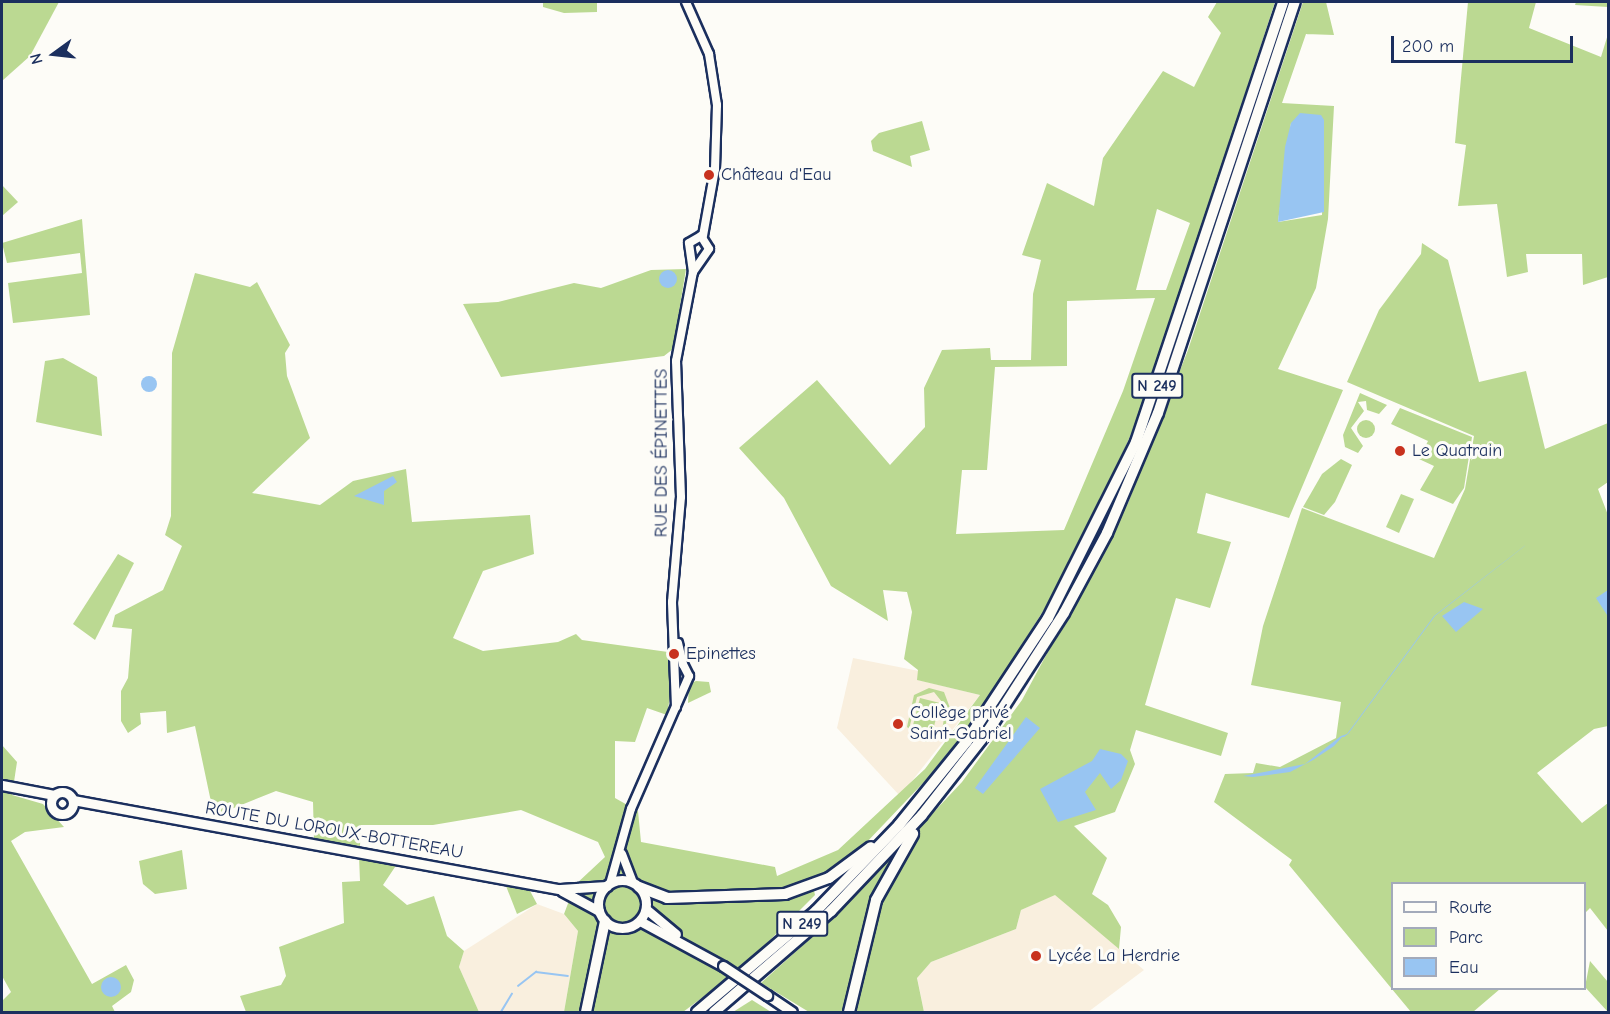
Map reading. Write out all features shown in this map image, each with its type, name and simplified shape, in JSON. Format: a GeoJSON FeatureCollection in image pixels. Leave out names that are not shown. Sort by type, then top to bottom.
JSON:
{"type":"FeatureCollection","features":[{"type":"Feature","properties":{"kind":"highway","name":"N 249"},"geometry":{"type":"LineString","coordinates":[[697,1012],[800,926],[899,825],[1016,671],[1111,500],[1165,363],[1283,2]]}},
{"type":"Feature","properties":{"kind":"highway","name":"N 249"},"geometry":{"type":"LineString","coordinates":[[714,1012],[838,905],[940,793],[1045,645],[1130,483],[1179,356],[1295,2]]}},
{"type":"Feature","properties":{"kind":"highway"},"geometry":{"type":"LineString","coordinates":[[849,1012],[882,886],[940,793]]}},
{"type":"Feature","properties":{"kind":"highway"},"geometry":{"type":"LineString","coordinates":[[636,885],[667,898],[796,891],[838,873],[899,825]]}},
{"type":"Feature","properties":{"kind":"highway"},"geometry":{"type":"LineString","coordinates":[[585,1012],[602,916]]}},
{"type":"Feature","properties":{"kind":"main road"},"geometry":{"type":"LineString","coordinates":[[2,785],[52,799],[61,814],[73,804],[63,792],[52,799]]}},
{"type":"Feature","properties":{"kind":"main road","name":"ROUTE DU LOROUX-BOTTEREAU"},"geometry":{"type":"LineString","coordinates":[[73,804],[102,807],[560,890],[608,885]]}},
{"type":"Feature","properties":{"kind":"main road"},"geometry":{"type":"LineString","coordinates":[[646,909],[640,921],[621,928],[602,916],[608,885],[636,885],[646,909],[684,941],[767,995],[800,1012]]}},
{"type":"Feature","properties":{"kind":"main road","name":"ROUTE DU LOROUX-BOTTEREAU"},"geometry":{"type":"LineString","coordinates":[[560,890],[602,916]]}},
{"type":"Feature","properties":{"kind":"main road"},"geometry":{"type":"LineString","coordinates":[[640,921],[684,941]]}},
{"type":"Feature","properties":{"kind":"main road"},"geometry":{"type":"LineString","coordinates":[[779,1002],[792,1012]]}},
{"type":"Feature","properties":{"kind":"street"},"geometry":{"type":"LineString","coordinates":[[686,2],[709,54],[717,105],[715,168],[703,236],[710,247],[697,255]]}},
{"type":"Feature","properties":{"kind":"street","name":"RUE DES ÉPINETTES"},"geometry":{"type":"LineString","coordinates":[[686,680],[690,671],[680,665],[672,602],[681,497],[677,358],[697,255],[690,241],[703,236]]}},
{"type":"Feature","properties":{"kind":"street"},"geometry":{"type":"LineString","coordinates":[[676,707],[675,679],[680,665]]}},
{"type":"Feature","properties":{"kind":"street"},"geometry":{"type":"LineString","coordinates":[[608,885],[622,849],[631,809],[686,680],[675,679]]}},
{"type":"Feature","properties":{"kind":"street"},"geometry":{"type":"LineString","coordinates":[[622,849],[636,885]]}},
{"type":"Feature","properties":{"kind":"shaded area","name":"Collège privé Saint-Gabriel"},"geometry":{"type":"Polygon","coordinates":[[[853,658],[919,671],[918,680],[980,695],[900,796],[837,728],[853,658]]]}},
{"type":"Feature","properties":{"kind":"shaded area","name":"Lycée La Herdrie"},"geometry":{"type":"Polygon","coordinates":[[[1056,894],[1144,970],[1088,1012],[924,1012],[917,977],[931,962],[1016,929],[1021,910],[1056,894]]]}},
{"type":"Feature","properties":{"kind":"shaded area"},"geometry":{"type":"Polygon","coordinates":[[[537,904],[564,914],[578,931],[564,1012],[479,1012],[459,967],[464,951],[537,904]]]}},
{"type":"Feature","properties":{"kind":"green space"},"geometry":{"type":"Polygon","coordinates":[[[2,2],[59,2],[30,56],[2,81],[2,2]]]}},
{"type":"Feature","properties":{"kind":"green space"},"geometry":{"type":"Polygon","coordinates":[[[543,2],[597,2],[597,12],[564,13],[543,7],[543,2]]]}},
{"type":"Feature","properties":{"kind":"green space"},"geometry":{"type":"Polygon","coordinates":[[[1217,2],[1275,2],[1143,407],[1075,561],[972,723],[925,781],[845,865],[812,882],[815,895],[743,967],[683,1012],[564,1012],[578,931],[564,914],[575,885],[605,857],[598,842],[521,810],[433,825],[361,825],[360,846],[314,840],[313,802],[276,791],[214,816],[195,726],[167,733],[166,711],[140,713],[141,724],[128,733],[121,721],[121,691],[128,678],[132,629],[112,627],[115,615],[163,590],[182,546],[165,535],[171,516],[172,353],[195,273],[250,287],[257,282],[290,345],[285,353],[287,376],[310,438],[252,493],[320,505],[353,481],[406,469],[412,522],[530,515],[534,554],[483,571],[453,638],[483,651],[558,642],[576,634],[582,640],[668,652],[672,684],[667,715],[647,708],[635,742],[615,741],[615,798],[638,811],[641,842],[775,867],[777,876],[838,850],[925,769],[980,695],[917,680],[918,670],[904,659],[912,612],[907,592],[883,590],[888,621],[831,586],[784,498],[739,448],[817,380],[890,465],[925,427],[924,388],[942,350],[990,348],[991,360],[1031,360],[1033,294],[1041,260],[1022,255],[1047,183],[1094,206],[1103,158],[1163,71],[1194,87],[1221,33],[1208,17],[1217,2]],[[1157,209],[1136,290],[1166,290],[1190,223],[1157,209]],[[1155,298],[1067,301],[1067,366],[995,367],[987,470],[962,470],[956,534],[1064,530],[1123,391],[1155,298]]]}},
{"type":"Feature","properties":{"kind":"green space"},"geometry":{"type":"Polygon","coordinates":[[[1303,2],[1326,2],[1334,35],[1306,34],[1282,103],[1334,106],[1328,219],[1316,288],[1278,369],[1343,390],[1289,518],[1206,493],[1197,533],[1231,542],[1210,608],[1176,598],[1145,705],[1228,733],[1221,756],[1136,730],[1130,750],[1135,764],[1115,812],[1074,826],[1107,858],[1092,894],[1108,905],[1121,927],[1119,949],[1055,895],[1021,910],[1016,929],[931,962],[917,978],[924,1012],[809,1012],[761,983],[840,912],[962,782],[1022,700],[1128,503],[1188,350],[1303,2]],[[1324,120],[1291,123],[1278,222],[1322,215],[1324,120]]]}},
{"type":"Feature","properties":{"kind":"green space"},"geometry":{"type":"Polygon","coordinates":[[[1468,2],[1536,2],[1529,28],[1601,57],[1608,34],[1608,277],[1583,285],[1582,254],[1526,254],[1528,272],[1507,277],[1497,204],[1458,206],[1466,145],[1455,143],[1468,2]]]}},
{"type":"Feature","properties":{"kind":"green space"},"geometry":{"type":"Polygon","coordinates":[[[1576,2],[1608,2],[1608,7],[1575,5],[1576,2]]]}},
{"type":"Feature","properties":{"kind":"green space"},"geometry":{"type":"Polygon","coordinates":[[[922,121],[930,150],[910,156],[912,167],[873,151],[871,141],[879,133],[922,121]]]}},
{"type":"Feature","properties":{"kind":"green space"},"geometry":{"type":"Polygon","coordinates":[[[2,185],[18,202],[2,216],[2,185]]]}},
{"type":"Feature","properties":{"kind":"green space"},"geometry":{"type":"Polygon","coordinates":[[[82,219],[90,315],[13,323],[8,283],[82,273],[80,253],[7,263],[2,243],[82,219]]]}},
{"type":"Feature","properties":{"kind":"green space"},"geometry":{"type":"Polygon","coordinates":[[[1422,243],[1448,260],[1479,382],[1526,371],[1545,449],[1608,423],[1608,482],[1598,489],[1608,515],[1608,726],[1594,729],[1537,773],[1582,823],[1608,803],[1608,931],[1590,908],[1586,912],[1586,882],[1391,882],[1391,988],[1289,865],[1292,860],[1214,802],[1225,774],[1253,773],[1256,763],[1280,767],[1336,738],[1341,702],[1251,685],[1263,626],[1302,508],[1434,558],[1465,489],[1474,436],[1347,382],[1379,310],[1421,254],[1422,243]]]}},
{"type":"Feature","properties":{"kind":"green space"},"geometry":{"type":"Polygon","coordinates":[[[686,269],[673,349],[664,356],[501,377],[463,304],[498,302],[574,283],[601,288],[651,270],[686,269]]]}},
{"type":"Feature","properties":{"kind":"green space"},"geometry":{"type":"Polygon","coordinates":[[[63,358],[97,377],[102,436],[36,422],[45,361],[63,358]]]}},
{"type":"Feature","properties":{"kind":"green space"},"geometry":{"type":"Polygon","coordinates":[[[1360,393],[1387,405],[1379,414],[1367,410],[1366,401],[1358,402],[1364,411],[1351,428],[1363,446],[1358,453],[1345,447],[1343,435],[1360,393]]]}},
{"type":"Feature","properties":{"kind":"green space"},"geometry":{"type":"Polygon","coordinates":[[[1400,408],[1472,437],[1464,488],[1453,504],[1420,490],[1434,466],[1419,459],[1428,441],[1391,424],[1400,408]]]}},
{"type":"Feature","properties":{"kind":"green space"},"geometry":{"type":"Polygon","coordinates":[[[1366,420],[1372,423],[1375,429],[1372,435],[1366,438],[1360,435],[1357,429],[1360,423],[1366,420]]]}},
{"type":"Feature","properties":{"kind":"green space"},"geometry":{"type":"Polygon","coordinates":[[[1341,459],[1352,465],[1335,502],[1324,515],[1303,507],[1322,474],[1341,459]]]}},
{"type":"Feature","properties":{"kind":"green space"},"geometry":{"type":"Polygon","coordinates":[[[1401,494],[1414,499],[1399,533],[1386,527],[1401,494]]]}},
{"type":"Feature","properties":{"kind":"green space"},"geometry":{"type":"Polygon","coordinates":[[[118,554],[134,563],[95,640],[73,624],[118,554]]]}},
{"type":"Feature","properties":{"kind":"green space"},"geometry":{"type":"Polygon","coordinates":[[[696,681],[709,682],[711,692],[688,703],[689,684],[696,681]]]}},
{"type":"Feature","properties":{"kind":"green space"},"geometry":{"type":"Polygon","coordinates":[[[929,688],[944,692],[950,708],[943,734],[926,742],[907,727],[914,695],[929,688]],[[934,692],[917,697],[910,725],[929,739],[942,730],[946,707],[934,692]]]}},
{"type":"Feature","properties":{"kind":"green space"},"geometry":{"type":"Polygon","coordinates":[[[920,698],[940,703],[932,734],[912,729],[920,698]]]}},
{"type":"Feature","properties":{"kind":"green space"},"geometry":{"type":"Polygon","coordinates":[[[2,745],[17,762],[12,795],[43,804],[64,827],[25,832],[11,841],[92,984],[126,965],[134,980],[131,992],[112,1006],[115,1012],[2,1012],[2,1001],[11,992],[2,976],[2,745]]]}},
{"type":"Feature","properties":{"kind":"green space"},"geometry":{"type":"Polygon","coordinates":[[[182,850],[187,889],[155,894],[143,884],[139,861],[182,850]]]}},
{"type":"Feature","properties":{"kind":"green space"},"geometry":{"type":"Polygon","coordinates":[[[359,856],[397,864],[383,885],[407,905],[434,896],[447,936],[464,951],[459,967],[479,1012],[246,1012],[240,996],[281,985],[286,976],[279,947],[344,923],[342,882],[360,881],[359,856]]]}},
{"type":"Feature","properties":{"kind":"green space"},"geometry":{"type":"Polygon","coordinates":[[[506,886],[529,889],[537,904],[517,914],[506,886]]]}},
{"type":"Feature","properties":{"kind":"green space"},"geometry":{"type":"Polygon","coordinates":[[[1590,961],[1608,982],[1608,1012],[1586,988],[1590,961]]]}},
{"type":"Feature","properties":{"kind":"green space"},"geometry":{"type":"Polygon","coordinates":[[[1393,990],[1499,990],[1473,1012],[1411,1012],[1393,990]]]}},
{"type":"Feature","properties":{"kind":"green space"},"geometry":{"type":"Polygon","coordinates":[[[752,1000],[771,1012],[733,1012],[752,1000]]]}},
{"type":"Feature","properties":{"kind":"water"},"geometry":{"type":"Polygon","coordinates":[[[1300,113],[1321,115],[1324,120],[1324,212],[1278,222],[1285,147],[1291,123],[1300,113]]]}},
{"type":"Feature","properties":{"kind":"water"},"geometry":{"type":"Polygon","coordinates":[[[668,270],[674,273],[677,279],[674,285],[668,288],[662,285],[659,279],[662,273],[668,270]]]}},
{"type":"Feature","properties":{"kind":"water"},"geometry":{"type":"Polygon","coordinates":[[[146,376],[152,376],[157,384],[155,390],[146,392],[141,387],[141,381],[146,376]]]}},
{"type":"Feature","properties":{"kind":"water"},"geometry":{"type":"Polygon","coordinates":[[[393,476],[397,482],[384,491],[384,505],[354,496],[393,476]]]}},
{"type":"Feature","properties":{"kind":"water"},"geometry":{"type":"Polygon","coordinates":[[[1531,541],[1435,616],[1348,734],[1334,746],[1313,760],[1290,772],[1253,777],[1243,776],[1305,764],[1341,736],[1347,734],[1434,616],[1531,541]]]}},
{"type":"Feature","properties":{"kind":"water"},"geometry":{"type":"Polygon","coordinates":[[[1608,590],[1608,615],[1607,615],[1596,598],[1608,590]]]}},
{"type":"Feature","properties":{"kind":"water"},"geometry":{"type":"Polygon","coordinates":[[[1464,602],[1483,609],[1456,632],[1442,616],[1464,602]]]}},
{"type":"Feature","properties":{"kind":"water"},"geometry":{"type":"Polygon","coordinates":[[[1026,717],[1040,728],[983,794],[975,788],[1026,717]]]}},
{"type":"Feature","properties":{"kind":"water"},"geometry":{"type":"Polygon","coordinates":[[[1100,749],[1121,754],[1128,761],[1121,780],[1111,789],[1100,773],[1085,792],[1096,810],[1058,822],[1040,789],[1092,761],[1100,749]]]}},
{"type":"Feature","properties":{"kind":"water"},"geometry":{"type":"Polygon","coordinates":[[[111,977],[118,980],[121,987],[118,994],[111,997],[104,994],[101,987],[104,980],[111,977]]]}},
{"type":"Feature","properties":{"kind":"waterway"},"geometry":{"type":"LineString","coordinates":[[518,986],[536,972],[568,976]]}},
{"type":"Feature","properties":{"kind":"waterway"},"geometry":{"type":"LineString","coordinates":[[501,1012],[512,994]]}},
{"type":"Feature","properties":{"kind":"place","name":"Château d'Eau"},"geometry":{"type":"Point","coordinates":[709,175]}},
{"type":"Feature","properties":{"kind":"place","name":"Le Quatrain"},"geometry":{"type":"Point","coordinates":[1400,451]}},
{"type":"Feature","properties":{"kind":"place","name":"Epinettes"},"geometry":{"type":"Point","coordinates":[674,654]}},
{"type":"Feature","properties":{"kind":"place","name":"Collège privé Saint-Gabriel"},"geometry":{"type":"Point","coordinates":[898,724]}},
{"type":"Feature","properties":{"kind":"place","name":"Lycée La Herdrie"},"geometry":{"type":"Point","coordinates":[1036,956]}}]}
